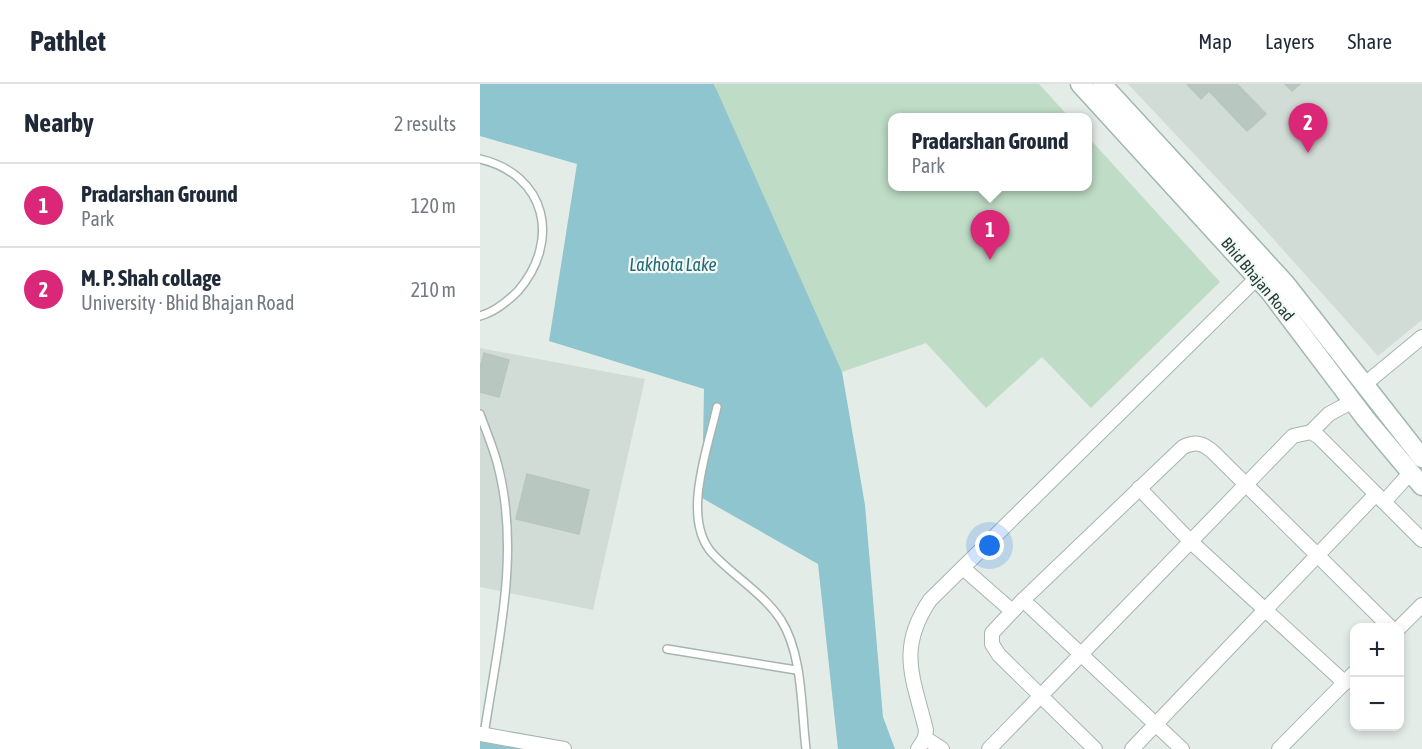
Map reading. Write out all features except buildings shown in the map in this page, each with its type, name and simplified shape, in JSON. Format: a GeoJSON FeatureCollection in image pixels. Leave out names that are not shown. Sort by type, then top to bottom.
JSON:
{"type":"FeatureCollection","features":[{"type":"Feature","properties":{"kind":"main road","name":"Bhid Bhajan Road"},"geometry":{"type":"LineString","coordinates":[[1080,84],[1263,272],[1353,400],[1419,462]]}},
{"type":"Feature","properties":{"kind":"main road","name":"Bhid Bhajan Road"},"geometry":{"type":"LineString","coordinates":[[1102,84],[1263,272],[1365,384],[1419,462]]}},
{"type":"Feature","properties":{"kind":"street"},"geometry":{"type":"LineString","coordinates":[[942,749],[921,744],[926,730],[910,653],[912,632],[930,600],[1263,272]]}},
{"type":"Feature","properties":{"kind":"street"},"geometry":{"type":"LineString","coordinates":[[1365,384],[1422,338]]}},
{"type":"Feature","properties":{"kind":"street"},"geometry":{"type":"LineString","coordinates":[[989,749],[1293,436],[1311,432],[1329,414],[1353,400]]}},
{"type":"Feature","properties":{"kind":"street"},"geometry":{"type":"LineString","coordinates":[[1311,432],[1329,445],[1422,540]]}},
{"type":"Feature","properties":{"kind":"street"},"geometry":{"type":"LineString","coordinates":[[1095,749],[999,655],[992,644],[992,633],[1139,488],[1183,447],[1193,442],[1204,444],[1246,483],[1387,623]]}},
{"type":"Feature","properties":{"kind":"street"},"geometry":{"type":"LineString","coordinates":[[1132,749],[1319,554],[1419,462]]}},
{"type":"Feature","properties":{"kind":"street"},"geometry":{"type":"LineString","coordinates":[[1139,488],[1190,541],[1266,609],[1350,678],[1279,749]]}},
{"type":"Feature","properties":{"kind":"street"},"geometry":{"type":"LineString","coordinates":[[963,568],[1012,611]]}},
{"type":"Feature","properties":{"kind":"street"},"geometry":{"type":"LineString","coordinates":[[1023,600],[1080,656],[1182,749]]}},
{"type":"Feature","properties":{"kind":"street"},"geometry":{"type":"LineString","coordinates":[[1403,623],[1422,604]]}},
{"type":"Feature","properties":{"kind":"street"},"geometry":{"type":"LineString","coordinates":[[482,734],[564,749]]}},
{"type":"Feature","properties":{"kind":"lane"},"geometry":{"type":"LineString","coordinates":[[480,159],[498,164],[520,177],[535,197],[543,221],[542,249],[529,277],[511,298],[490,313],[480,316]]}},
{"type":"Feature","properties":{"kind":"lane"},"geometry":{"type":"LineString","coordinates":[[717,407],[697,503],[702,539],[712,553],[758,594],[780,619],[792,643],[806,749]]}},
{"type":"Feature","properties":{"kind":"lane"},"geometry":{"type":"LineString","coordinates":[[480,414],[498,466],[507,539],[507,582],[482,734]]}},
{"type":"Feature","properties":{"kind":"lane"},"geometry":{"type":"LineString","coordinates":[[667,649],[796,670]]}},
{"type":"Feature","properties":{"kind":"shaded area"},"geometry":{"type":"Polygon","coordinates":[[[1128,84],[1422,84],[1422,320],[1378,356],[1259,223],[1128,84]]]}},
{"type":"Feature","properties":{"kind":"shaded area"},"geometry":{"type":"Polygon","coordinates":[[[480,348],[645,379],[593,610],[480,587],[480,348]]]}},
{"type":"Feature","properties":{"kind":"green space"},"geometry":{"type":"Polygon","coordinates":[[[715,84],[1039,84],[1065,113],[888,113],[888,191],[1092,191],[1092,141],[1220,282],[1091,408],[1042,357],[986,408],[926,343],[842,372],[767,238],[718,102],[715,84]]]}},
{"type":"Feature","properties":{"kind":"water","name":"Lakhota Lake"},"geometry":{"type":"Polygon","coordinates":[[[480,84],[714,84],[842,372],[865,505],[883,717],[895,749],[838,749],[818,564],[702,498],[704,389],[549,341],[577,164],[480,136],[480,84]]]}},
{"type":"Feature","properties":{"kind":"water"},"geometry":{"type":"Polygon","coordinates":[[[480,742],[522,749],[480,749],[480,742]]]}},
{"type":"Feature","properties":{"kind":"place","name":"M. P. Shah collage"},"geometry":{"type":"Point","coordinates":[1308,153]}},
{"type":"Feature","properties":{"kind":"place","name":"Pradarshan Ground"},"geometry":{"type":"Point","coordinates":[990,260]}}]}
